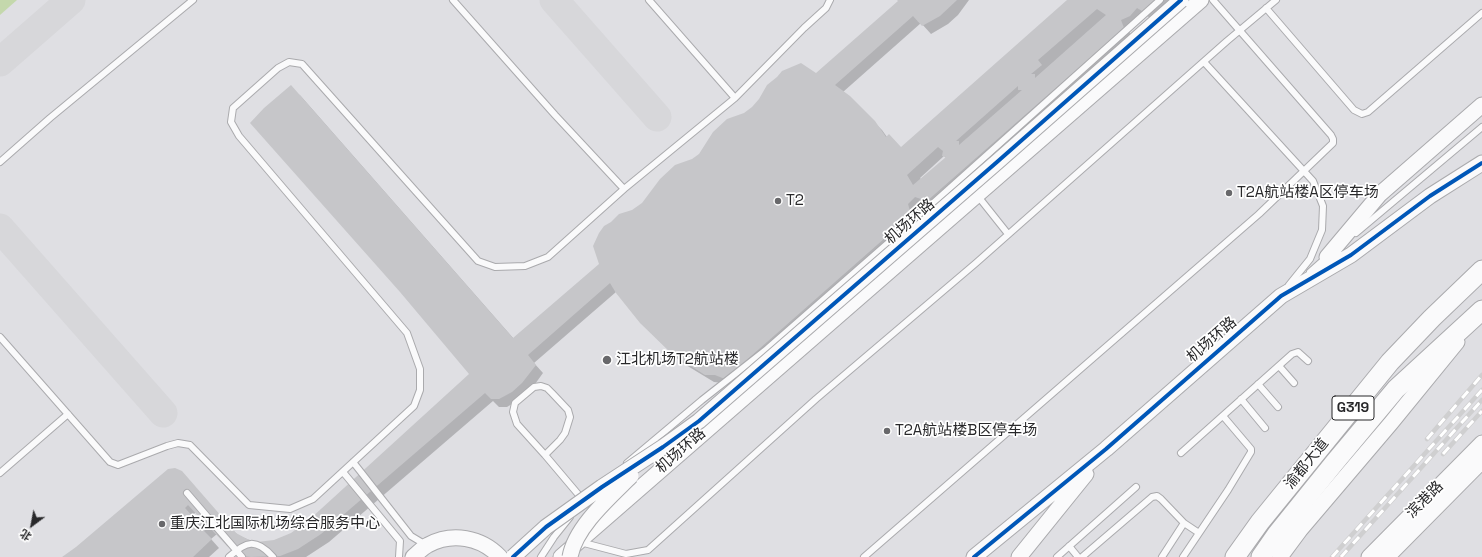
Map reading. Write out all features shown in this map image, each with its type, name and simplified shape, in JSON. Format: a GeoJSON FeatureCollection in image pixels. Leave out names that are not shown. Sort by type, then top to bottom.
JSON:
{"type":"FeatureCollection","features":[{"type":"Feature","properties":{"kind":"highway","name":"渝都大道"},"geometry":{"type":"LineString","coordinates":[[1235,557],[1260,522],[1390,362],[1432,318],[1482,270]]}},
{"type":"Feature","properties":{"kind":"highway","name":"渝都大道"},"geometry":{"type":"LineString","coordinates":[[1261,557],[1277,534],[1396,389],[1482,311]]}},
{"type":"Feature","properties":{"kind":"street","name":"机场环路"},"geometry":{"type":"LineString","coordinates":[[650,456],[699,421],[992,167],[1181,0]]}},
{"type":"Feature","properties":{"kind":"street","name":"机场环路"},"geometry":{"type":"LineString","coordinates":[[561,557],[1201,0]]}},
{"type":"Feature","properties":{"kind":"street"},"geometry":{"type":"LineString","coordinates":[[1327,257],[1380,194],[1482,105]]}},
{"type":"Feature","properties":{"kind":"street","name":"机场环路"},"geometry":{"type":"LineString","coordinates":[[974,557],[1106,449],[1281,296],[1351,255],[1430,196],[1482,163]]}},
{"type":"Feature","properties":{"kind":"street"},"geometry":{"type":"LineString","coordinates":[[1280,557],[1300,530],[1391,423],[1482,311]]}},
{"type":"Feature","properties":{"kind":"street","name":"滨港路"},"geometry":{"type":"LineString","coordinates":[[1369,557],[1482,443]]}},
{"type":"Feature","properties":{"kind":"street"},"geometry":{"type":"LineString","coordinates":[[1019,557],[1106,449]]}},
{"type":"Feature","properties":{"kind":"street"},"geometry":{"type":"LineString","coordinates":[[512,557],[552,522],[650,456]]}},
{"type":"Feature","properties":{"kind":"street"},"geometry":{"type":"LineString","coordinates":[[570,557],[581,532],[594,514],[650,456]]}},
{"type":"Feature","properties":{"kind":"street","name":"滨港路"},"geometry":{"type":"LineString","coordinates":[[1387,557],[1482,461]]}},
{"type":"Feature","properties":{"kind":"street"},"geometry":{"type":"LineString","coordinates":[[413,557],[427,545],[443,539],[456,537],[467,538],[481,543],[494,551],[500,557]]}},
{"type":"Feature","properties":{"kind":"lane"},"geometry":{"type":"LineString","coordinates":[[0,162],[50,118],[193,0]]}},
{"type":"Feature","properties":{"kind":"lane"},"geometry":{"type":"LineString","coordinates":[[453,0],[555,116],[624,189]]}},
{"type":"Feature","properties":{"kind":"lane"},"geometry":{"type":"LineString","coordinates":[[649,0],[735,98]]}},
{"type":"Feature","properties":{"kind":"lane"},"geometry":{"type":"LineString","coordinates":[[0,337],[110,462],[118,465],[166,446],[178,443],[190,445],[249,505],[257,507],[290,509],[313,499],[414,406],[420,390],[420,369],[407,333],[239,136],[231,122],[233,108],[278,68],[289,62],[302,64],[478,262],[495,267],[525,266],[548,257],[624,189],[735,98],[804,28],[826,8],[830,0]]}},
{"type":"Feature","properties":{"kind":"lane","name":"机场环路"},"geometry":{"type":"LineString","coordinates":[[541,557],[554,537],[583,500],[702,400],[767,349],[911,223],[1160,0]]}},
{"type":"Feature","properties":{"kind":"lane"},"geometry":{"type":"LineString","coordinates":[[864,557],[1259,214],[1331,146],[1333,139],[1213,0]]}},
{"type":"Feature","properties":{"kind":"lane"},"geometry":{"type":"LineString","coordinates":[[578,542],[627,556],[648,550],[808,406],[1276,0]]}},
{"type":"Feature","properties":{"kind":"lane"},"geometry":{"type":"LineString","coordinates":[[1266,8],[1354,110],[1362,114],[1368,112],[1482,13]]}},
{"type":"Feature","properties":{"kind":"lane"},"geometry":{"type":"LineString","coordinates":[[1204,62],[1313,181],[1323,206],[1322,230],[1310,259],[1281,296]]}},
{"type":"Feature","properties":{"kind":"lane","name":"机场环路"},"geometry":{"type":"LineString","coordinates":[[1281,296],[1482,127]]}},
{"type":"Feature","properties":{"kind":"lane"},"geometry":{"type":"LineString","coordinates":[[977,195],[1008,234]]}},
{"type":"Feature","properties":{"kind":"lane"},"geometry":{"type":"LineString","coordinates":[[1181,453],[1295,352],[1300,354],[1308,361]]}},
{"type":"Feature","properties":{"kind":"lane"},"geometry":{"type":"LineString","coordinates":[[1278,366],[1294,383]]}},
{"type":"Feature","properties":{"kind":"lane"},"geometry":{"type":"LineString","coordinates":[[1258,384],[1278,407]]}},
{"type":"Feature","properties":{"kind":"lane"},"geometry":{"type":"LineString","coordinates":[[545,455],[565,433],[570,417],[568,410],[558,399],[547,388],[541,386],[534,387],[515,403],[513,412],[517,424],[583,500]]}},
{"type":"Feature","properties":{"kind":"lane"},"geometry":{"type":"LineString","coordinates":[[1241,399],[1265,428]]}},
{"type":"Feature","properties":{"kind":"lane"},"geometry":{"type":"LineString","coordinates":[[0,474],[68,414]]}},
{"type":"Feature","properties":{"kind":"lane"},"geometry":{"type":"LineString","coordinates":[[1182,557],[1200,533],[1251,452],[1251,449],[1223,416]]}},
{"type":"Feature","properties":{"kind":"lane"},"geometry":{"type":"LineString","coordinates":[[353,462],[411,536],[427,545]]}},
{"type":"Feature","properties":{"kind":"lane"},"geometry":{"type":"LineString","coordinates":[[343,472],[400,542],[399,557]]}},
{"type":"Feature","properties":{"kind":"lane"},"geometry":{"type":"LineString","coordinates":[[1057,557],[1136,487]]}},
{"type":"Feature","properties":{"kind":"lane"},"geometry":{"type":"LineString","coordinates":[[187,492],[242,557]]}},
{"type":"Feature","properties":{"kind":"lane"},"geometry":{"type":"LineString","coordinates":[[1082,557],[1152,497],[1157,496],[1161,499],[1184,523],[1200,533]]}},
{"type":"Feature","properties":{"kind":"lane"},"geometry":{"type":"LineString","coordinates":[[1162,557],[1184,523]]}},
{"type":"Feature","properties":{"kind":"lane"},"geometry":{"type":"LineString","coordinates":[[229,557],[236,550],[247,544],[255,544],[265,549],[273,557]]}},
{"type":"Feature","properties":{"kind":"lane"},"geometry":{"type":"LineString","coordinates":[[1069,546],[1078,557]]}},
{"type":"Feature","properties":{"kind":"green space"},"geometry":{"type":"Polygon","coordinates":[[[0,0],[17,0],[0,15],[0,0]]]}},
{"type":"Feature","properties":{"kind":"building","name":"T2"},"geometry":{"type":"Polygon","coordinates":[[[897,0],[957,0],[940,16],[922,26],[913,16],[835,85],[850,96],[875,121],[886,137],[889,134],[901,147],[1067,0],[1155,0],[1142,11],[1137,8],[1130,16],[1121,20],[1124,28],[927,201],[915,197],[908,204],[911,215],[725,379],[715,375],[705,375],[672,354],[640,323],[610,283],[528,355],[536,365],[522,383],[512,392],[499,399],[491,399],[485,393],[321,534],[298,549],[280,556],[243,556],[227,546],[209,527],[204,531],[212,539],[193,557],[62,557],[76,547],[168,469],[175,468],[182,471],[236,533],[257,542],[274,540],[291,533],[310,519],[469,374],[400,292],[250,123],[264,108],[291,85],[513,338],[599,264],[593,246],[604,226],[611,222],[619,214],[632,210],[642,203],[660,179],[675,165],[692,159],[699,154],[713,132],[727,119],[744,113],[752,107],[759,99],[767,85],[782,71],[801,63],[816,73],[898,1],[897,0]],[[1097,9],[1038,60],[1042,65],[1031,74],[1035,74],[1035,78],[1106,15],[1097,9]],[[1018,86],[956,141],[959,141],[959,145],[1022,90],[1018,90],[1018,86]],[[938,147],[907,175],[913,185],[946,157],[942,156],[943,151],[938,147]],[[188,505],[185,508],[197,521],[200,518],[188,505]]]}},
{"type":"Feature","properties":{"kind":"taxiway"},"geometry":{"type":"LineString","coordinates":[[0,62],[71,0]]}},
{"type":"Feature","properties":{"kind":"taxiway"},"geometry":{"type":"LineString","coordinates":[[554,0],[657,117]]}},
{"type":"Feature","properties":{"kind":"taxiway"},"geometry":{"type":"LineString","coordinates":[[0,228],[163,413]]}},
{"type":"Feature","properties":{"kind":"railway"},"geometry":{"type":"LineString","coordinates":[[1427,439],[1482,375]]}},
{"type":"Feature","properties":{"kind":"railway"},"geometry":{"type":"LineString","coordinates":[[1332,557],[1482,390]]}},
{"type":"Feature","properties":{"kind":"railway"},"geometry":{"type":"LineString","coordinates":[[1341,557],[1482,400]]}},
{"type":"Feature","properties":{"kind":"railway"},"geometry":{"type":"LineString","coordinates":[[1443,454],[1482,411]]}},
{"type":"Feature","properties":{"kind":"cycle path"},"geometry":{"type":"LineString","coordinates":[[513,557],[546,527],[699,421],[1181,0]]}},
{"type":"Feature","properties":{"kind":"cycle path"},"geometry":{"type":"LineString","coordinates":[[974,557],[1106,449],[1281,296],[1351,255],[1430,196],[1482,163]]}},
{"type":"Feature","properties":{"kind":"place","name":"T2A航站楼A区停车场"},"geometry":{"type":"Point","coordinates":[1229,193]}},
{"type":"Feature","properties":{"kind":"place","name":"T2"},"geometry":{"type":"Point","coordinates":[778,201]}},
{"type":"Feature","properties":{"kind":"place","name":"江北机场T2航站楼"},"geometry":{"type":"Point","coordinates":[607,360]}},
{"type":"Feature","properties":{"kind":"place","name":"T2A航站楼B区停车场"},"geometry":{"type":"Point","coordinates":[887,431]}},
{"type":"Feature","properties":{"kind":"place","name":"重庆江北国际机场综合服务中心"},"geometry":{"type":"Point","coordinates":[162,524]}}]}
